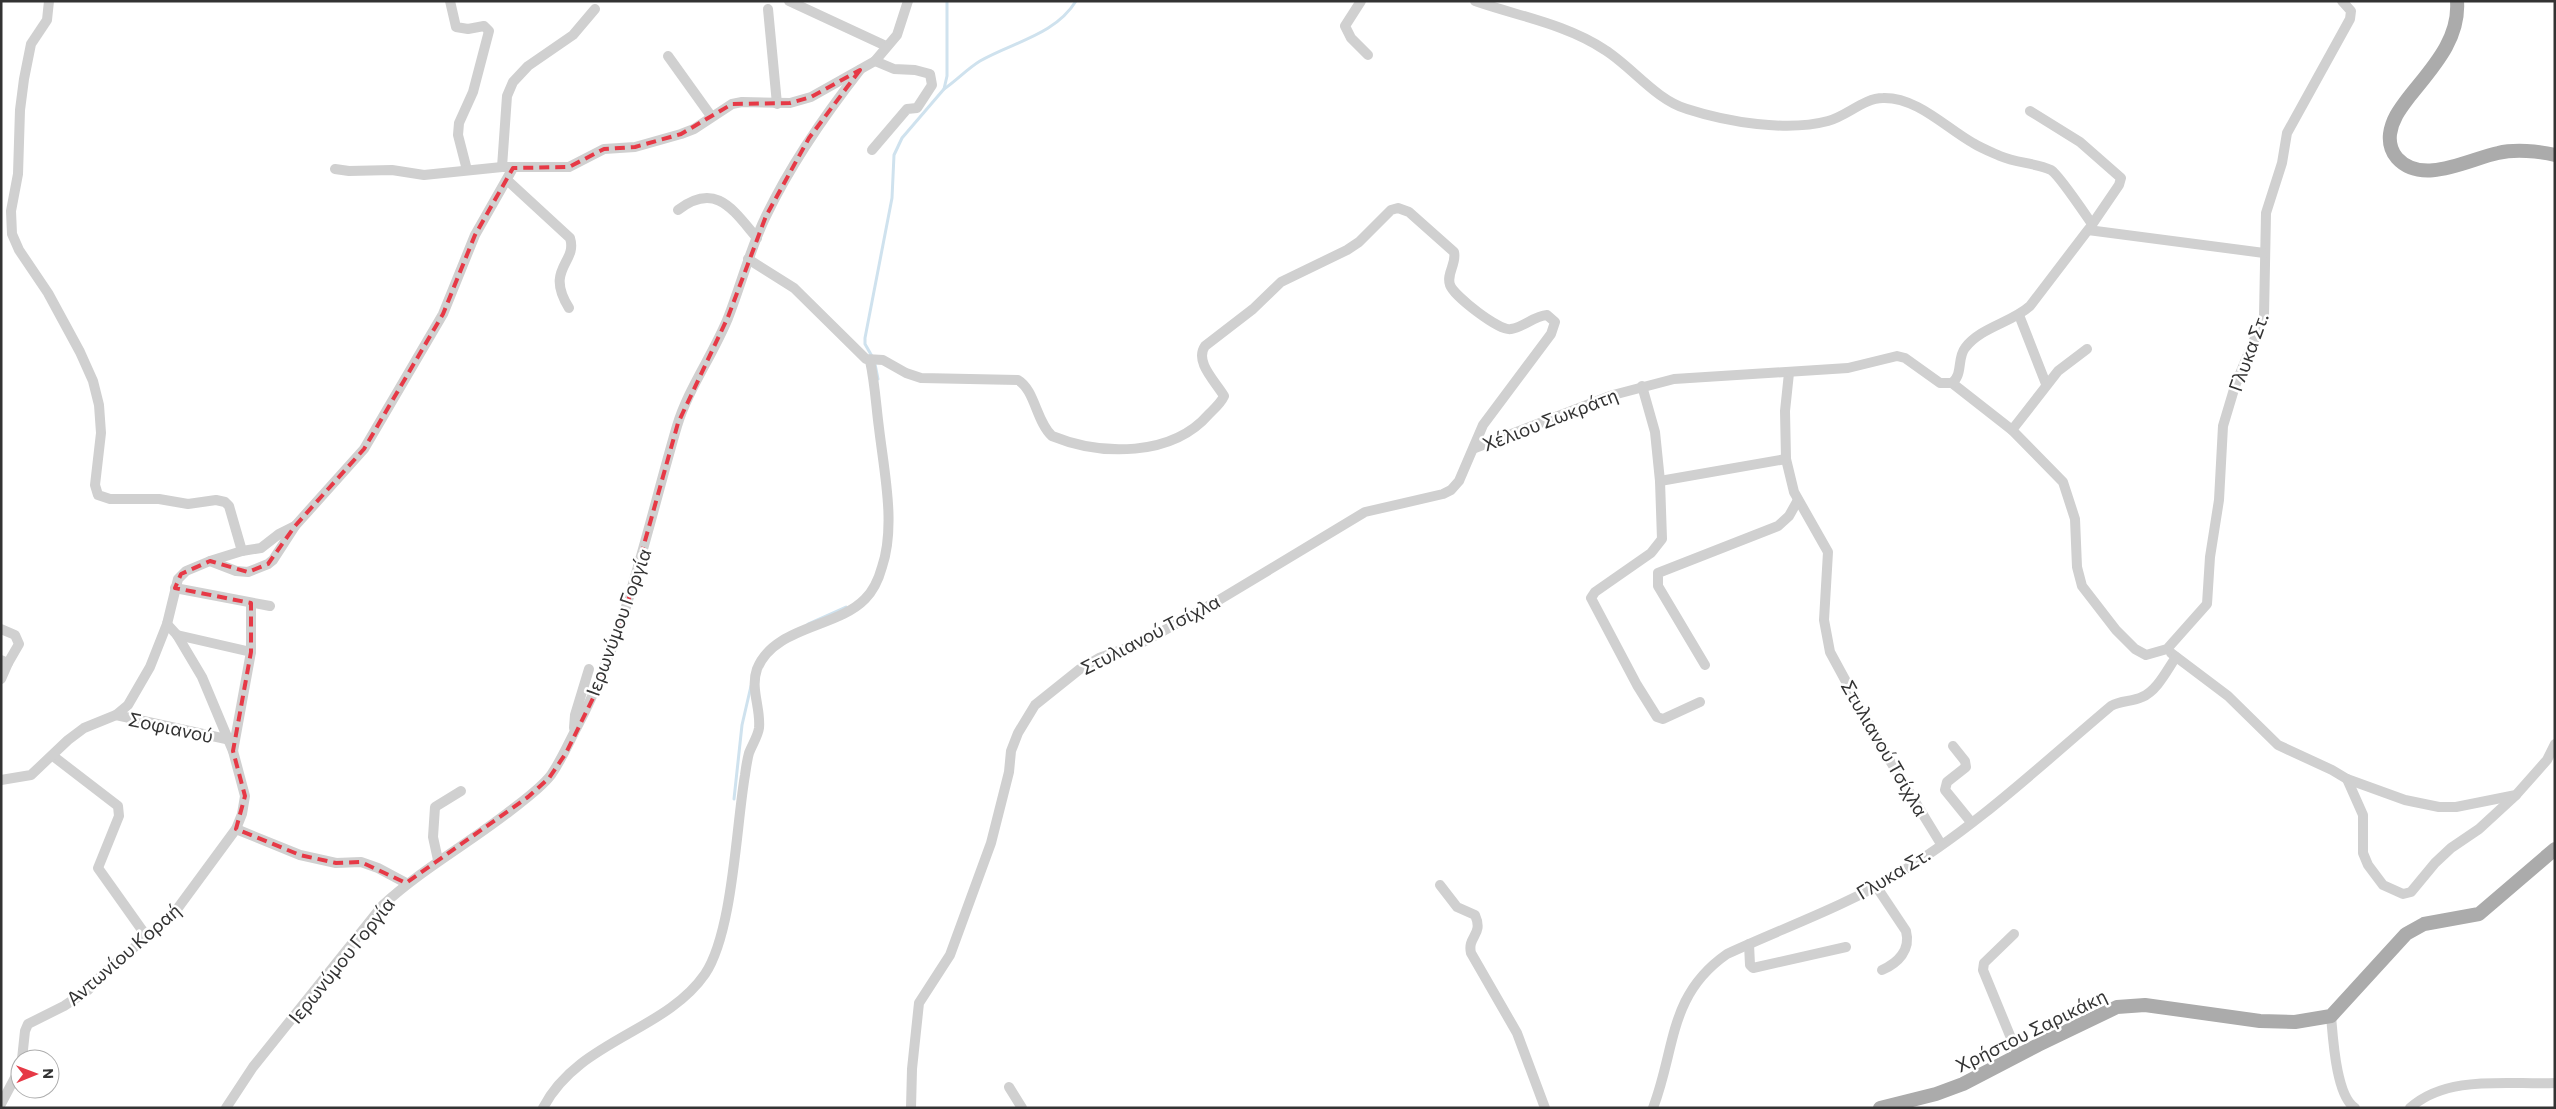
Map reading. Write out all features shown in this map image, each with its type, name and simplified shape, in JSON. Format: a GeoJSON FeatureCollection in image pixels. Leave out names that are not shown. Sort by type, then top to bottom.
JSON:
{"type":"FeatureCollection","features":[{"type":"Feature","properties":{"kind":"main road"},"geometry":{"type":"LineString","coordinates":[[2457,1],[2454,28],[2446,49],[2394,117],[2390,144],[2396,156],[2406,165],[2421,171],[2449,167],[2499,153],[2524,152],[2555,156]]}},
{"type":"Feature","properties":{"kind":"main road"},"geometry":{"type":"LineString","coordinates":[[2331,1016],[2406,934],[2424,924],[2472,917],[2480,914],[2555,849]]}},
{"type":"Feature","properties":{"kind":"main road","name":"Χρήστου Σαρικάκη"},"geometry":{"type":"LineString","coordinates":[[1880,1108],[1936,1094],[1963,1084],[2105,1012],[2126,1006],[2154,1006],[2260,1021],[2304,1022],[2331,1016]]}},
{"type":"Feature","properties":{"kind":"street"},"geometry":{"type":"LineString","coordinates":[[50,1],[47,20],[31,44],[24,78],[20,110],[18,174],[12,211],[12,234],[18,250],[48,293],[80,352],[93,381],[99,405],[100,433],[95,478],[96,491],[102,498],[110,499],[159,499],[188,504],[216,500],[225,502],[229,506],[242,551]]}},
{"type":"Feature","properties":{"kind":"street"},"geometry":{"type":"LineString","coordinates":[[450,1],[456,27],[468,29],[484,26],[489,31],[471,98],[458,123],[458,135],[467,170]]}},
{"type":"Feature","properties":{"kind":"street"},"geometry":{"type":"LineString","coordinates":[[789,1],[886,46]]}},
{"type":"Feature","properties":{"kind":"street"},"geometry":{"type":"LineString","coordinates":[[335,169],[349,171],[392,170],[424,175],[467,170],[568,167],[604,149],[635,147],[682,134],[694,129],[711,116],[732,104],[742,102],[777,104],[811,97],[875,61],[897,34],[908,1]]}},
{"type":"Feature","properties":{"kind":"street"},"geometry":{"type":"LineString","coordinates":[[1362,1],[1345,26],[1351,38],[1368,55]]}},
{"type":"Feature","properties":{"kind":"street"},"geometry":{"type":"LineString","coordinates":[[1474,1],[1580,36],[1604,49],[1669,100],[1685,109],[1760,124],[1806,125],[1835,119],[1875,99],[1894,98],[1932,116],[1973,143],[2010,160],[2053,172],[2090,227],[2264,253]]}},
{"type":"Feature","properties":{"kind":"street","name":"Γλυκα Στ."},"geometry":{"type":"LineString","coordinates":[[2167,649],[2206,604],[2210,556],[2219,500],[2223,426],[2235,386],[2264,316],[2266,213],[2282,163],[2288,133],[2350,19],[2351,12],[2342,1]]}},
{"type":"Feature","properties":{"kind":"street"},"geometry":{"type":"LineString","coordinates":[[210,561],[236,571],[256,570],[273,560],[295,526],[371,439],[443,314],[475,235],[507,180],[507,96],[513,82],[528,66],[573,35],[595,9]]}},
{"type":"Feature","properties":{"kind":"street"},"geometry":{"type":"LineString","coordinates":[[768,9],[777,104]]}},
{"type":"Feature","properties":{"kind":"street"},"geometry":{"type":"LineString","coordinates":[[668,56],[711,116]]}},
{"type":"Feature","properties":{"kind":"street"},"geometry":{"type":"LineString","coordinates":[[872,150],[907,109],[917,108],[932,85],[930,74],[914,70],[894,69],[875,61]]}},
{"type":"Feature","properties":{"kind":"street","name":"Ιερωνύμου Γοργία"},"geometry":{"type":"LineString","coordinates":[[226,1108],[253,1068],[382,905],[438,860],[491,826],[535,791],[549,778],[566,753],[574,731],[598,686],[624,618],[678,423],[728,317],[748,259],[766,216],[809,138],[860,70]]}},
{"type":"Feature","properties":{"kind":"street"},"geometry":{"type":"LineString","coordinates":[[2030,111],[2080,142],[2121,178],[2119,185],[2090,227],[2030,306],[1971,342],[1963,350],[1958,374],[1952,383],[2012,430],[2059,477],[2067,490],[2077,531],[2077,568],[2085,593],[2135,649],[2146,655],[2154,655],[2167,649],[2228,696],[2274,743],[2347,779],[2405,800],[2439,807],[2471,805],[2516,796]]}},
{"type":"Feature","properties":{"kind":"street"},"geometry":{"type":"LineString","coordinates":[[507,180],[570,238],[571,246],[559,277],[559,287],[569,308]]}},
{"type":"Feature","properties":{"kind":"street"},"geometry":{"type":"LineString","coordinates":[[678,210],[695,199],[711,197],[720,200],[736,213],[757,238]]}},
{"type":"Feature","properties":{"kind":"street","name":"Χέλιου Σωκράτη"},"geometry":{"type":"LineString","coordinates":[[875,360],[921,378],[1018,380],[1027,387],[1045,429],[1056,438],[1107,449],[1160,444],[1183,436],[1193,430],[1223,398],[1201,358],[1203,350],[1209,343],[1252,309],[1281,282],[1347,250],[1359,242],[1391,210],[1398,208],[1409,212],[1454,252],[1454,262],[1449,275],[1453,290],[1496,326],[1510,330],[1543,315],[1550,316],[1555,322],[1552,334],[1483,425],[1474,448]]}},
{"type":"Feature","properties":{"kind":"street"},"geometry":{"type":"LineString","coordinates":[[543,1108],[555,1089],[577,1066],[674,1003],[700,980],[712,960],[725,917],[748,755],[759,729],[755,695],[758,668],[768,652],[787,638],[854,608],[865,599],[873,588],[883,567],[887,546],[888,500],[875,360],[840,335],[794,288],[748,259]]}},
{"type":"Feature","properties":{"kind":"street"},"geometry":{"type":"LineString","coordinates":[[2019,314],[2046,384]]}},
{"type":"Feature","properties":{"kind":"street"},"geometry":{"type":"LineString","coordinates":[[2012,430],[2046,384],[2064,366],[2087,349]]}},
{"type":"Feature","properties":{"kind":"street","name":"Χέλιου Σωκράτη"},"geometry":{"type":"LineString","coordinates":[[1474,448],[1642,386],[1674,379],[1848,368],[1900,356],[1940,383],[1952,383]]}},
{"type":"Feature","properties":{"kind":"street","name":"Στυλιανού Τσίχλα"},"geometry":{"type":"LineString","coordinates":[[1789,373],[1785,411],[1786,459],[1791,483],[1798,500],[1820,535],[1828,552],[1824,620],[1830,652],[1881,746],[1941,844]]}},
{"type":"Feature","properties":{"kind":"street"},"geometry":{"type":"LineString","coordinates":[[1642,386],[1654,427],[1660,481],[1662,534],[1659,545],[1651,553],[1595,592],[1591,598],[1637,685],[1657,717],[1663,719],[1700,702]]}},
{"type":"Feature","properties":{"kind":"street","name":"Στυλιανού Τσίχλα"},"geometry":{"type":"LineString","coordinates":[[911,1108],[912,1069],[919,1003],[950,955],[991,843],[1009,772],[1011,751],[1018,732],[1035,705],[1080,669],[1099,658],[1149,639],[1365,512],[1447,492],[1459,481],[1474,448]]}},
{"type":"Feature","properties":{"kind":"street"},"geometry":{"type":"LineString","coordinates":[[1660,481],[1786,459]]}},
{"type":"Feature","properties":{"kind":"street"},"geometry":{"type":"LineString","coordinates":[[1705,665],[1658,586],[1658,573],[1661,570],[1778,526],[1788,516],[1798,500]]}},
{"type":"Feature","properties":{"kind":"street"},"geometry":{"type":"LineString","coordinates":[[1,780],[31,775],[68,740],[84,728],[116,715],[128,705],[138,691],[167,624],[175,588],[181,574],[210,561],[242,551],[260,548],[279,534],[295,526]]}},
{"type":"Feature","properties":{"kind":"street"},"geometry":{"type":"LineString","coordinates":[[175,588],[270,606]]}},
{"type":"Feature","properties":{"kind":"street"},"geometry":{"type":"LineString","coordinates":[[233,751],[252,652],[251,603]]}},
{"type":"Feature","properties":{"kind":"street","name":"Αντωνίου Κοραή"},"geometry":{"type":"LineString","coordinates":[[23,1049],[25,1031],[28,1024],[64,1006],[88,990],[106,971],[172,916],[236,829],[242,814],[245,796],[233,751],[226,739],[220,717],[202,676],[177,635],[167,624]]}},
{"type":"Feature","properties":{"kind":"street"},"geometry":{"type":"LineString","coordinates":[[1,629],[19,640],[18,649],[5,661],[1,679]]}},
{"type":"Feature","properties":{"kind":"street"},"geometry":{"type":"LineString","coordinates":[[177,635],[252,652]]}},
{"type":"Feature","properties":{"kind":"street","name":"Γλυκα Στ."},"geometry":{"type":"LineString","coordinates":[[1653,1108],[1673,1030],[1686,999],[1716,962],[1727,954],[1876,886],[1918,862],[1971,822],[2111,706],[2141,698],[2150,692],[2176,657]]}},
{"type":"Feature","properties":{"kind":"street"},"geometry":{"type":"LineString","coordinates":[[574,731],[575,715],[589,669]]}},
{"type":"Feature","properties":{"kind":"street","name":"Σοφιανού"},"geometry":{"type":"LineString","coordinates":[[116,715],[226,739]]}},
{"type":"Feature","properties":{"kind":"street"},"geometry":{"type":"LineString","coordinates":[[2347,779],[2363,815],[2363,853],[2368,865],[2383,885],[2396,893],[2408,894],[2435,862],[2451,848],[2479,830],[2516,796],[2547,760],[2555,744]]}},
{"type":"Feature","properties":{"kind":"street"},"geometry":{"type":"LineString","coordinates":[[1954,746],[1965,761],[1966,767],[1947,782],[1945,790],[1971,822]]}},
{"type":"Feature","properties":{"kind":"street"},"geometry":{"type":"LineString","coordinates":[[53,756],[118,806],[119,816],[98,868],[147,937]]}},
{"type":"Feature","properties":{"kind":"street"},"geometry":{"type":"LineString","coordinates":[[438,860],[433,837],[435,807],[461,791]]}},
{"type":"Feature","properties":{"kind":"street"},"geometry":{"type":"LineString","coordinates":[[236,829],[315,858],[336,863],[361,862],[378,868],[406,884]]}},
{"type":"Feature","properties":{"kind":"street"},"geometry":{"type":"LineString","coordinates":[[1440,885],[1457,907],[1475,915],[1479,924],[1479,932],[1471,943],[1471,953],[1517,1033],[1544,1108]]}},
{"type":"Feature","properties":{"kind":"street"},"geometry":{"type":"LineString","coordinates":[[1876,886],[1906,931],[1908,938],[1899,961],[1882,970]]}},
{"type":"Feature","properties":{"kind":"street"},"geometry":{"type":"LineString","coordinates":[[2014,934],[1984,963],[1983,970],[2018,1055]]}},
{"type":"Feature","properties":{"kind":"street"},"geometry":{"type":"LineString","coordinates":[[1749,944],[1750,965],[1753,968],[1846,947]]}},
{"type":"Feature","properties":{"kind":"street"},"geometry":{"type":"LineString","coordinates":[[2331,1016],[2337,1068],[2347,1100],[2355,1108]]}},
{"type":"Feature","properties":{"kind":"street"},"geometry":{"type":"LineString","coordinates":[[2410,1108],[2428,1096],[2458,1087],[2506,1083],[2555,1083]]}},
{"type":"Feature","properties":{"kind":"street"},"geometry":{"type":"LineString","coordinates":[[1,1104],[10,1087]]}},
{"type":"Feature","properties":{"kind":"street"},"geometry":{"type":"LineString","coordinates":[[1010,1087],[1022,1108]]}},
{"type":"Feature","properties":{"kind":"highlighted area"},"geometry":{"type":"Polygon","coordinates":[[[860,70],[809,138],[766,216],[728,317],[678,423],[622,623],[599,686],[566,753],[549,778],[528,797],[406,883],[361,862],[336,863],[300,855],[236,829],[245,796],[233,751],[251,652],[251,603],[175,588],[181,574],[210,561],[248,572],[268,564],[295,526],[364,449],[443,314],[475,235],[513,168],[569,167],[604,149],[635,147],[681,134],[732,104],[790,103],[811,97],[860,70]]]}},
{"type":"Feature","properties":{"kind":"waterway"},"geometry":{"type":"LineString","coordinates":[[873,358],[865,344],[865,338],[892,198],[894,155],[902,138],[944,89],[947,76],[947,1]]}},
{"type":"Feature","properties":{"kind":"waterway"},"geometry":{"type":"LineString","coordinates":[[944,89],[980,61],[1045,30],[1067,13],[1076,1]]}},
{"type":"Feature","properties":{"kind":"waterway"},"geometry":{"type":"LineString","coordinates":[[875,364],[878,379]]}},
{"type":"Feature","properties":{"kind":"waterway"},"geometry":{"type":"LineString","coordinates":[[808,624],[846,607]]}},
{"type":"Feature","properties":{"kind":"waterway"},"geometry":{"type":"LineString","coordinates":[[734,799],[742,725],[751,686]]}}]}
